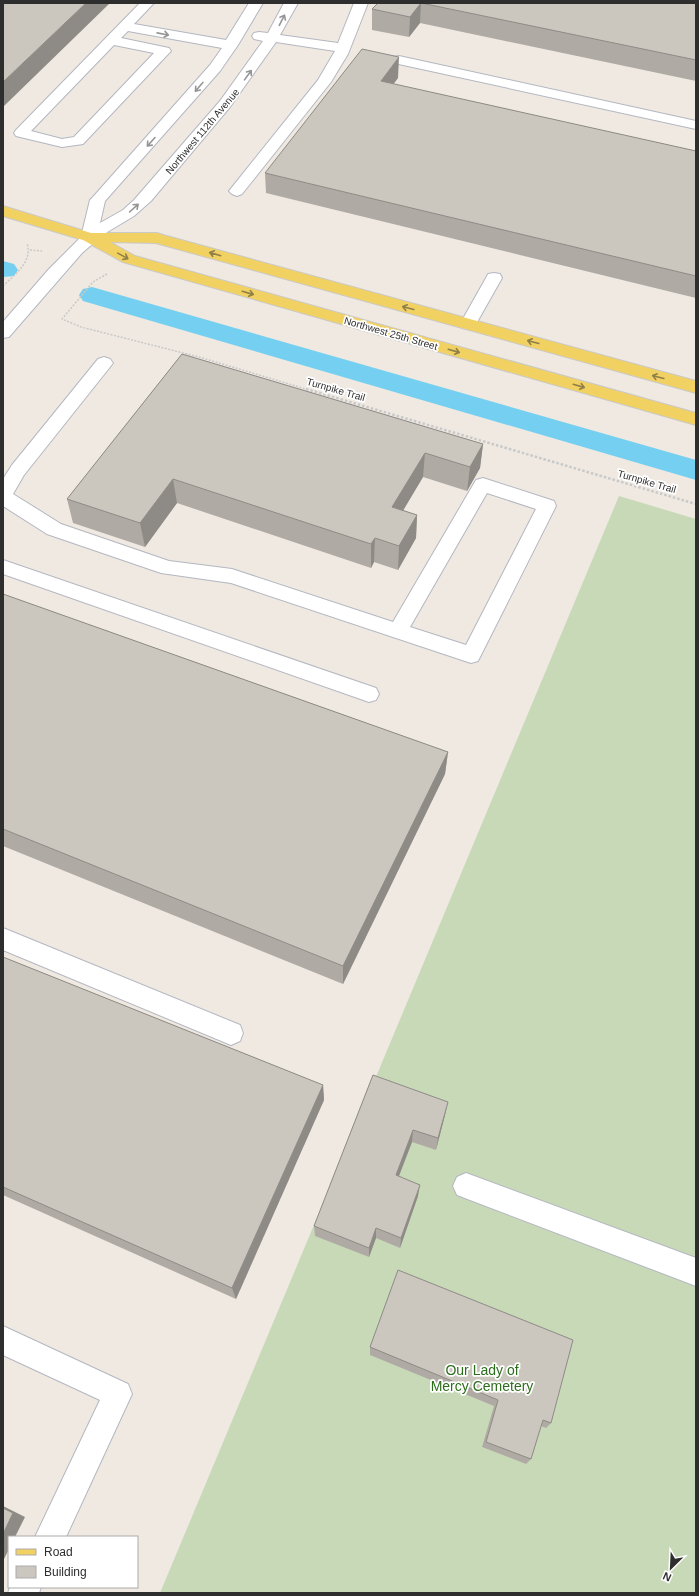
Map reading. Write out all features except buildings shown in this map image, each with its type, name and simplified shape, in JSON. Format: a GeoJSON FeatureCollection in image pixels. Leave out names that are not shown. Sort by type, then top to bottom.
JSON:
{"type":"FeatureCollection","features":[{"type":"Feature","properties":{"kind":"main road","name":"Northwest 25th Street"},"geometry":{"type":"LineString","coordinates":[[3,211],[89,237],[129,259],[696,419]]}},
{"type":"Feature","properties":{"kind":"main road","name":"Northwest 25th Street"},"geometry":{"type":"LineString","coordinates":[[89,237],[157,238],[696,388]]}},
{"type":"Feature","properties":{"kind":"street"},"geometry":{"type":"LineString","coordinates":[[89,237],[98,200],[199,87],[237,36],[256,3]]}},
{"type":"Feature","properties":{"kind":"street","name":"Northwest 112th Avenue"},"geometry":{"type":"LineString","coordinates":[[3,333],[68,258],[89,237],[134,209],[234,93],[273,37],[291,3]]}},
{"type":"Feature","properties":{"kind":"street"},"geometry":{"type":"LineString","coordinates":[[237,191],[324,82],[343,48],[361,3]]}},
{"type":"Feature","properties":{"kind":"street"},"geometry":{"type":"LineString","coordinates":[[111,40],[164,51],[78,141],[62,143],[21,133],[26,127],[111,40],[125,26],[145,11]]}},
{"type":"Feature","properties":{"kind":"street"},"geometry":{"type":"LineString","coordinates":[[125,26],[169,35],[273,37],[343,48]]}},
{"type":"Feature","properties":{"kind":"street"},"geometry":{"type":"LineString","coordinates":[[224,28],[237,36]]}},
{"type":"Feature","properties":{"kind":"street"},"geometry":{"type":"LineString","coordinates":[[399,60],[696,125]]}},
{"type":"Feature","properties":{"kind":"street"},"geometry":{"type":"LineString","coordinates":[[468,324],[494,278]]}},
{"type":"Feature","properties":{"kind":"street"},"geometry":{"type":"LineString","coordinates":[[104,363],[18,470],[3,496],[54,529],[168,568],[232,576],[398,631],[471,655],[547,506],[483,485],[398,631]]}},
{"type":"Feature","properties":{"kind":"street"},"geometry":{"type":"LineString","coordinates":[[3,567],[369,694]]}},
{"type":"Feature","properties":{"kind":"street"},"geometry":{"type":"LineString","coordinates":[[3,939],[231,1033]]}},
{"type":"Feature","properties":{"kind":"street"},"geometry":{"type":"LineString","coordinates":[[466,1186],[696,1272]]}},
{"type":"Feature","properties":{"kind":"street"},"geometry":{"type":"LineString","coordinates":[[3,1340],[118,1394],[50,1536]]}},
{"type":"Feature","properties":{"kind":"path"},"geometry":{"type":"LineString","coordinates":[[3,286],[28,258],[30,250],[27,243]]}},
{"type":"Feature","properties":{"kind":"path"},"geometry":{"type":"LineString","coordinates":[[30,250],[35,250]]}},
{"type":"Feature","properties":{"kind":"path","name":"Turnpike Trail"},"geometry":{"type":"LineString","coordinates":[[109,273],[93,282],[62,319],[81,327],[199,357],[696,504]]}},
{"type":"Feature","properties":{"kind":"green space","name":"Our Lady of Mercy Cemetery"},"geometry":{"type":"Polygon","coordinates":[[[619,496],[696,519],[696,1593],[160,1593],[619,496]]]}},
{"type":"Feature","properties":{"kind":"waterway"},"geometry":{"type":"LineString","coordinates":[[92,295],[696,470]]}}]}
